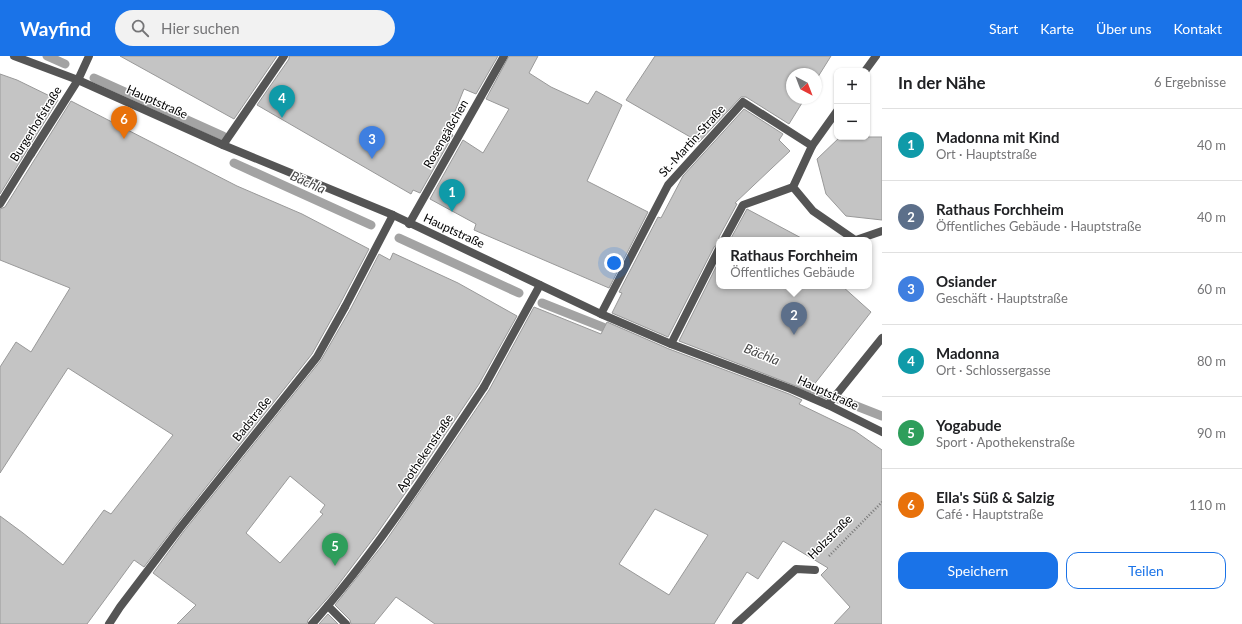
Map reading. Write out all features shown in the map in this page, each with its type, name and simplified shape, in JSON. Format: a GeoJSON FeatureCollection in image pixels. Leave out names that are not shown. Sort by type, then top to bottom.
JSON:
{"type":"FeatureCollection","features":[{"type":"Feature","properties":{"kind":"street","name":"Hauptstraße"},"geometry":{"type":"LineString","coordinates":[[14,56],[78,80],[223,145],[393,215],[408,224],[540,284],[601,314],[671,344],[791,389],[828,405],[882,432]]}},
{"type":"Feature","properties":{"kind":"street","name":"Burgerhofstraße"},"geometry":{"type":"LineString","coordinates":[[0,204],[78,80],[89,56]]}},
{"type":"Feature","properties":{"kind":"street"},"geometry":{"type":"LineString","coordinates":[[223,145],[284,56]]}},
{"type":"Feature","properties":{"kind":"street","name":"Rosengäßchen"},"geometry":{"type":"LineString","coordinates":[[408,224],[504,56]]}},
{"type":"Feature","properties":{"kind":"street"},"geometry":{"type":"LineString","coordinates":[[867,68],[876,56]]}},
{"type":"Feature","properties":{"kind":"street","name":"St.-Martin-Straße"},"geometry":{"type":"LineString","coordinates":[[601,314],[668,185],[743,102],[812,146]]}},
{"type":"Feature","properties":{"kind":"street"},"geometry":{"type":"LineString","coordinates":[[726,237],[744,205],[793,187],[812,146],[834,115]]}},
{"type":"Feature","properties":{"kind":"street"},"geometry":{"type":"LineString","coordinates":[[793,187],[813,211],[851,237]]}},
{"type":"Feature","properties":{"kind":"street","name":"Badstraße"},"geometry":{"type":"LineString","coordinates":[[108,624],[180,528],[317,357],[393,215]]}},
{"type":"Feature","properties":{"kind":"street"},"geometry":{"type":"LineString","coordinates":[[865,237],[882,232]]}},
{"type":"Feature","properties":{"kind":"street"},"geometry":{"type":"LineString","coordinates":[[671,344],[716,255]]}},
{"type":"Feature","properties":{"kind":"street","name":"Apothekenstraße"},"geometry":{"type":"LineString","coordinates":[[312,624],[378,542],[431,467],[484,387],[540,284]]}},
{"type":"Feature","properties":{"kind":"street"},"geometry":{"type":"LineString","coordinates":[[828,405],[882,338]]}},
{"type":"Feature","properties":{"kind":"street","name":"Holzstraße"},"geometry":{"type":"LineString","coordinates":[[736,624],[796,570],[815,570]]}},
{"type":"Feature","properties":{"kind":"street"},"geometry":{"type":"LineString","coordinates":[[328,606],[346,624]]}},
{"type":"Feature","properties":{"kind":"path","name":"Holzstraße"},"geometry":{"type":"LineString","coordinates":[[815,570],[882,502]]}},
{"type":"Feature","properties":{"kind":"building"},"geometry":{"type":"Polygon","coordinates":[[[120,56],[277,56],[234,119],[120,56]]]}},
{"type":"Feature","properties":{"kind":"building"},"geometry":{"type":"Polygon","coordinates":[[[289,56],[498,56],[476,94],[464,89],[447,131],[453,135],[420,193],[413,190],[411,194],[257,105],[289,59],[289,56]]]}},
{"type":"Feature","properties":{"kind":"building"},"geometry":{"type":"Polygon","coordinates":[[[509,56],[538,56],[529,73],[551,87],[588,104],[596,91],[622,105],[587,181],[648,212],[609,288],[474,230],[476,224],[430,199],[463,140],[483,153],[509,109],[486,99],[509,56]]]}},
{"type":"Feature","properties":{"kind":"building"},"geometry":{"type":"Polygon","coordinates":[[[655,56],[831,56],[822,70],[822,68],[786,68],[786,104],[801,104],[789,124],[746,97],[741,97],[699,142],[626,100],[655,56]]]}},
{"type":"Feature","properties":{"kind":"building"},"geometry":{"type":"Polygon","coordinates":[[[0,74],[17,80],[58,100],[0,194],[0,74]]]}},
{"type":"Feature","properties":{"kind":"building"},"geometry":{"type":"Polygon","coordinates":[[[71,101],[237,186],[302,214],[369,249],[312,354],[144,567],[134,560],[87,624],[0,624],[0,516],[63,565],[104,510],[111,514],[173,435],[68,368],[0,473],[0,367],[16,342],[31,352],[70,288],[0,260],[0,209],[5,207],[71,101]]]}},
{"type":"Feature","properties":{"kind":"building"},"geometry":{"type":"Polygon","coordinates":[[[744,109],[783,134],[779,140],[790,151],[735,203],[737,204],[719,237],[716,237],[716,246],[714,247],[668,337],[612,313],[622,293],[619,292],[658,217],[661,218],[683,176],[744,109]]]}},
{"type":"Feature","properties":{"kind":"building"},"geometry":{"type":"Polygon","coordinates":[[[870,137],[882,137],[882,220],[846,216],[826,194],[817,159],[837,140],[870,140],[870,137]]]}},
{"type":"Feature","properties":{"kind":"building"},"geometry":{"type":"Polygon","coordinates":[[[747,209],[799,237],[732,237],[747,209]]]}},
{"type":"Feature","properties":{"kind":"building"},"geometry":{"type":"Polygon","coordinates":[[[393,253],[458,283],[517,316],[479,384],[376,535],[332,593],[308,620],[307,624],[177,624],[196,605],[153,573],[184,531],[321,360],[350,310],[379,254],[390,260],[393,253]],[[290,476],[246,533],[280,563],[323,514],[320,512],[325,505],[290,476]]]}},
{"type":"Feature","properties":{"kind":"building"},"geometry":{"type":"Polygon","coordinates":[[[716,267],[716,289],[845,289],[871,312],[809,391],[679,341],[716,267]]]}},
{"type":"Feature","properties":{"kind":"building"},"geometry":{"type":"Polygon","coordinates":[[[534,307],[601,334],[607,322],[669,349],[789,394],[802,400],[799,404],[855,431],[882,450],[882,624],[834,624],[850,607],[821,575],[828,568],[783,541],[758,579],[747,572],[714,624],[435,624],[396,597],[374,624],[351,624],[350,620],[335,605],[385,542],[489,390],[534,307]],[[655,509],[619,564],[669,595],[708,535],[655,509]]]}},
{"type":"Feature","properties":{"kind":"building"},"geometry":{"type":"Polygon","coordinates":[[[328,614],[338,624],[319,624],[328,614]]]}},
{"type":"Feature","properties":{"kind":"waterway","name":"Bächla"},"geometry":{"type":"LineString","coordinates":[[47,56],[65,64]]}},
{"type":"Feature","properties":{"kind":"waterway","name":"Bächla"},"geometry":{"type":"LineString","coordinates":[[94,78],[223,136]]}},
{"type":"Feature","properties":{"kind":"waterway","name":"Bächla"},"geometry":{"type":"LineString","coordinates":[[234,163],[371,225]]}},
{"type":"Feature","properties":{"kind":"waterway","name":"Bächla"},"geometry":{"type":"LineString","coordinates":[[399,238],[519,293]]}},
{"type":"Feature","properties":{"kind":"waterway","name":"Bächla"},"geometry":{"type":"LineString","coordinates":[[542,303],[615,332]]}},
{"type":"Feature","properties":{"kind":"waterway","name":"Bächla"},"geometry":{"type":"LineString","coordinates":[[800,384],[833,397]]}},
{"type":"Feature","properties":{"kind":"waterway","name":"Bächla"},"geometry":{"type":"LineString","coordinates":[[836,398],[882,416]]}},
{"type":"Feature","properties":{"kind":"place","name":"Madonna"},"geometry":{"type":"Point","coordinates":[282,118]}},
{"type":"Feature","properties":{"kind":"place","name":"Ella's Süß & Salzig"},"geometry":{"type":"Point","coordinates":[124,139]}},
{"type":"Feature","properties":{"kind":"place","name":"Osiander"},"geometry":{"type":"Point","coordinates":[372,159]}},
{"type":"Feature","properties":{"kind":"place","name":"Madonna mit Kind"},"geometry":{"type":"Point","coordinates":[452,212]}},
{"type":"Feature","properties":{"kind":"place","name":"Rathaus Forchheim"},"geometry":{"type":"Point","coordinates":[794,335]}},
{"type":"Feature","properties":{"kind":"place","name":"Yogabude"},"geometry":{"type":"Point","coordinates":[335,566]}}]}
